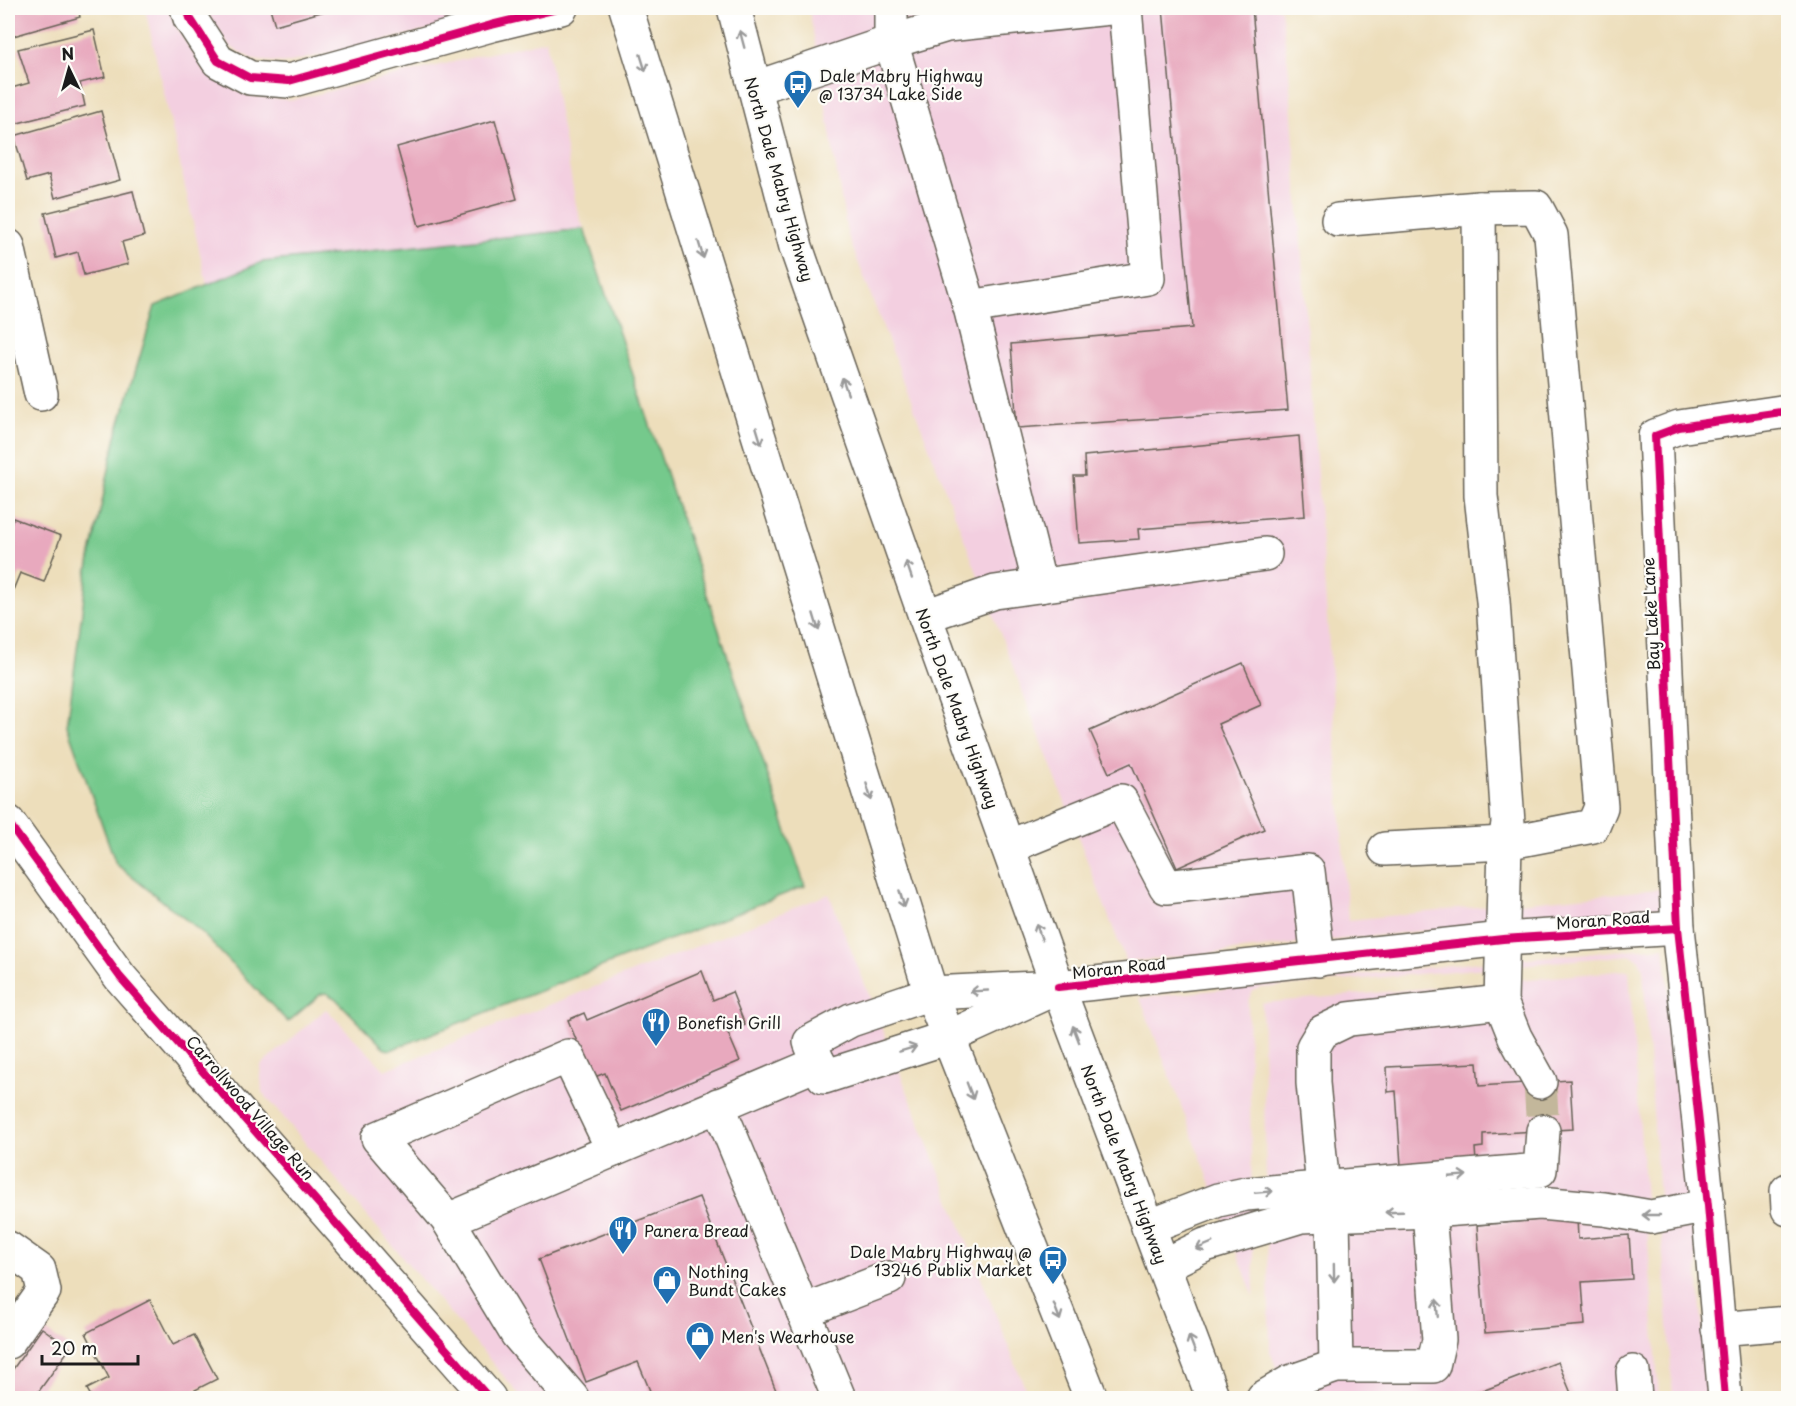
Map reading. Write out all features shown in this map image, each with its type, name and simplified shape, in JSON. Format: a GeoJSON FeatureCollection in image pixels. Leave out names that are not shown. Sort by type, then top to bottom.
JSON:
{"type":"FeatureCollection","features":[{"type":"Feature","properties":{"kind":"main road"},"geometry":{"type":"LineString","coordinates":[[187,8],[190,18],[218,61],[250,78],[289,81],[489,16],[561,8]]}},
{"type":"Feature","properties":{"kind":"main road"},"geometry":{"type":"LineString","coordinates":[[626,8],[932,993],[1091,1398]]}},
{"type":"Feature","properties":{"kind":"main road","name":"North Dale Mabry Highway"},"geometry":{"type":"LineString","coordinates":[[734,8],[796,247],[1058,987],[1213,1398]]}},
{"type":"Feature","properties":{"kind":"main road"},"geometry":{"type":"LineString","coordinates":[[891,8],[891,42],[970,307],[1040,586]]}},
{"type":"Feature","properties":{"kind":"main road"},"geometry":{"type":"LineString","coordinates":[[754,88],[947,25],[1110,8]]}},
{"type":"Feature","properties":{"kind":"main road"},"geometry":{"type":"LineString","coordinates":[[970,307],[1148,278],[1125,8]]}},
{"type":"Feature","properties":{"kind":"main road"},"geometry":{"type":"LineString","coordinates":[[1338,220],[1479,208],[1536,207],[1551,235],[1600,807],[1593,826],[1506,843],[1385,849]]}},
{"type":"Feature","properties":{"kind":"main road"},"geometry":{"type":"LineString","coordinates":[[1479,208],[1481,496],[1493,601],[1508,812],[1502,1002],[1515,1036],[1540,1082]]}},
{"type":"Feature","properties":{"kind":"main road"},"geometry":{"type":"LineString","coordinates":[[8,246],[41,394]]}},
{"type":"Feature","properties":{"kind":"main road","name":"Bay Lake Lane"},"geometry":{"type":"LineString","coordinates":[[1678,928],[1655,436],[1679,427],[1788,411]]}},
{"type":"Feature","properties":{"kind":"main road"},"geometry":{"type":"LineString","coordinates":[[925,616],[995,592],[1265,554]]}},
{"type":"Feature","properties":{"kind":"main road"},"geometry":{"type":"LineString","coordinates":[[1008,847],[1121,801],[1166,887],[1308,871],[1318,960]]}},
{"type":"Feature","properties":{"kind":"main road","name":"Carrollwood Village Run"},"geometry":{"type":"LineString","coordinates":[[8,822],[120,977],[489,1398]]}},
{"type":"Feature","properties":{"kind":"main road"},"geometry":{"type":"LineString","coordinates":[[1678,928],[1708,1206],[1725,1398]]}},
{"type":"Feature","properties":{"kind":"main road","name":"Moran Road"},"geometry":{"type":"LineString","coordinates":[[819,1063],[810,1042],[851,1020],[932,993],[1058,987],[1503,939],[1678,928]]}},
{"type":"Feature","properties":{"kind":"main road"},"geometry":{"type":"LineString","coordinates":[[448,1220],[819,1063],[824,1077],[949,1037],[1058,987]]}},
{"type":"Feature","properties":{"kind":"main road"},"geometry":{"type":"LineString","coordinates":[[1336,1366],[1328,1201],[1313,1083],[1313,1047],[1322,1032],[1349,1019],[1502,1002]]}},
{"type":"Feature","properties":{"kind":"main road"},"geometry":{"type":"LineString","coordinates":[[572,1398],[517,1334],[448,1220],[378,1138],[568,1056],[613,1150]]}},
{"type":"Feature","properties":{"kind":"main road"},"geometry":{"type":"LineString","coordinates":[[718,1105],[839,1398]]}},
{"type":"Feature","properties":{"kind":"main road"},"geometry":{"type":"LineString","coordinates":[[1163,1266],[1206,1245],[1301,1216],[1328,1201],[1540,1170],[1543,1131]]}},
{"type":"Feature","properties":{"kind":"main road"},"geometry":{"type":"LineString","coordinates":[[1788,1190],[1786,1191],[1788,1209]]}},
{"type":"Feature","properties":{"kind":"main road"},"geometry":{"type":"LineString","coordinates":[[1148,1227],[1218,1200],[1246,1194],[1429,1211],[1540,1203],[1604,1209],[1650,1217],[1708,1206]]}},
{"type":"Feature","properties":{"kind":"main road"},"geometry":{"type":"LineString","coordinates":[[1263,1398],[1290,1382],[1336,1366],[1433,1366],[1439,1340],[1429,1211]]}},
{"type":"Feature","properties":{"kind":"main road"},"geometry":{"type":"LineString","coordinates":[[8,1248],[39,1270],[44,1291],[8,1342]]}},
{"type":"Feature","properties":{"kind":"main road"},"geometry":{"type":"LineString","coordinates":[[803,1311],[889,1278]]}},
{"type":"Feature","properties":{"kind":"main road"},"geometry":{"type":"LineString","coordinates":[[1718,1329],[1788,1323]]}},
{"type":"Feature","properties":{"kind":"shaded area"},"geometry":{"type":"Polygon","coordinates":[[[145,8],[170,8],[174,23],[205,72],[211,77],[249,96],[292,100],[546,40],[577,210],[584,229],[262,262],[207,285],[145,8]]]}},
{"type":"Feature","properties":{"kind":"shaded area"},"geometry":{"type":"Polygon","coordinates":[[[204,8],[524,8],[287,63],[254,60],[229,46],[204,8]]]}},
{"type":"Feature","properties":{"kind":"shaded area"},"geometry":{"type":"Polygon","coordinates":[[[809,8],[1281,8],[1289,71],[1348,920],[1659,889],[1661,911],[1488,924],[1126,962],[847,233],[809,8]]]}},
{"type":"Feature","properties":{"kind":"shaded area"},"geometry":{"type":"Polygon","coordinates":[[[829,894],[1029,1398],[522,1398],[262,1092],[260,1066],[326,1009],[385,1070],[829,894]]]}},
{"type":"Feature","properties":{"kind":"shaded area"},"geometry":{"type":"Polygon","coordinates":[[[1664,947],[1692,1208],[1709,1398],[1673,1398],[1643,969],[1639,960],[1632,955],[1261,988],[1253,991],[1248,1004],[1254,1297],[1140,998],[1491,961],[1664,947]]]}},
{"type":"Feature","properties":{"kind":"shaded area"},"geometry":{"type":"Polygon","coordinates":[[[1629,970],[1659,1398],[1289,1398],[1270,1352],[1262,1003],[1629,970]]]}},
{"type":"Feature","properties":{"kind":"green space"},"geometry":{"type":"Polygon","coordinates":[[[584,229],[805,886],[391,1050],[385,1049],[335,998],[326,993],[321,994],[288,1022],[200,931],[116,864],[67,726],[87,573],[116,436],[155,306],[262,262],[584,229]]]}},
{"type":"Feature","properties":{"kind":"building"},"geometry":{"type":"Polygon","coordinates":[[[8,8],[78,8],[80,17],[10,37],[8,8]]]}},
{"type":"Feature","properties":{"kind":"building"},"geometry":{"type":"Polygon","coordinates":[[[270,8],[335,8],[275,25],[270,8]]]}},
{"type":"Feature","properties":{"kind":"building"},"geometry":{"type":"Polygon","coordinates":[[[1163,8],[1252,8],[1288,410],[1017,428],[1011,344],[1192,328],[1163,8]]]}},
{"type":"Feature","properties":{"kind":"building"},"geometry":{"type":"Polygon","coordinates":[[[94,30],[105,77],[80,83],[85,106],[10,125],[8,89],[29,83],[18,49],[94,30]]]}},
{"type":"Feature","properties":{"kind":"building"},"geometry":{"type":"Polygon","coordinates":[[[101,111],[120,180],[55,198],[49,175],[27,181],[14,136],[101,111]]]}},
{"type":"Feature","properties":{"kind":"building"},"geometry":{"type":"Polygon","coordinates":[[[495,120],[517,199],[419,226],[397,147],[495,120]]]}},
{"type":"Feature","properties":{"kind":"building"},"geometry":{"type":"Polygon","coordinates":[[[133,191],[144,236],[122,242],[128,264],[84,275],[78,252],[56,258],[45,213],[133,191]]]}},
{"type":"Feature","properties":{"kind":"building"},"geometry":{"type":"Polygon","coordinates":[[[1299,436],[1305,516],[1138,529],[1139,539],[1079,543],[1074,476],[1085,476],[1084,456],[1299,436]]]}},
{"type":"Feature","properties":{"kind":"building"},"geometry":{"type":"Polygon","coordinates":[[[13,518],[61,536],[44,582],[20,573],[11,595],[8,594],[8,532],[13,518]]]}},
{"type":"Feature","properties":{"kind":"building"},"geometry":{"type":"Polygon","coordinates":[[[1243,663],[1261,705],[1218,724],[1264,829],[1177,868],[1131,763],[1109,773],[1090,731],[1243,663]]]}},
{"type":"Feature","properties":{"kind":"building","name":"Bonefish Grill"},"geometry":{"type":"Polygon","coordinates":[[[702,971],[713,1000],[732,992],[745,1025],[728,1033],[740,1061],[621,1111],[605,1073],[592,1078],[568,1020],[584,1013],[587,1020],[702,971]]]}},
{"type":"Feature","properties":{"kind":"building"},"geometry":{"type":"Polygon","coordinates":[[[1477,1063],[1479,1086],[1570,1080],[1573,1129],[1483,1134],[1483,1147],[1475,1148],[1476,1162],[1401,1165],[1396,1091],[1388,1092],[1387,1067],[1477,1063]]]}},
{"type":"Feature","properties":{"kind":"building"},"geometry":{"type":"Polygon","coordinates":[[[699,1197],[779,1398],[653,1398],[638,1362],[586,1382],[539,1259],[699,1197]]]}},
{"type":"Feature","properties":{"kind":"building"},"geometry":{"type":"Polygon","coordinates":[[[1577,1217],[1578,1239],[1629,1235],[1632,1279],[1582,1282],[1585,1325],[1485,1333],[1477,1225],[1577,1217]]]}},
{"type":"Feature","properties":{"kind":"building"},"geometry":{"type":"Polygon","coordinates":[[[150,1300],[173,1345],[194,1335],[217,1379],[195,1390],[200,1398],[92,1398],[87,1389],[109,1378],[86,1333],[150,1300]]]}},
{"type":"Feature","properties":{"kind":"building"},"geometry":{"type":"Polygon","coordinates":[[[42,1328],[70,1348],[34,1398],[11,1398],[8,1396],[8,1376],[42,1328]]]}},
{"type":"Feature","properties":{"kind":"building"},"geometry":{"type":"Polygon","coordinates":[[[1558,1362],[1573,1398],[1464,1398],[1558,1362]]]}},
{"type":"Feature","properties":{"kind":"tunnel"},"geometry":{"type":"LineString","coordinates":[[1540,1082],[1543,1131]]}},
{"type":"Feature","properties":{"kind":"cycle path"},"geometry":{"type":"LineString","coordinates":[[187,8],[190,18],[218,61],[250,78],[289,81],[561,8]]}},
{"type":"Feature","properties":{"kind":"cycle path"},"geometry":{"type":"LineString","coordinates":[[1725,1398],[1708,1206],[1678,928],[1655,436],[1679,427],[1788,411]]}},
{"type":"Feature","properties":{"kind":"cycle path"},"geometry":{"type":"LineString","coordinates":[[8,822],[120,977],[489,1398]]}},
{"type":"Feature","properties":{"kind":"cycle path"},"geometry":{"type":"LineString","coordinates":[[1058,987],[1503,939],[1678,928]]}},
{"type":"Feature","properties":{"kind":"place","name":"Dale Mabry Highway @ 13734 Lake Side"},"geometry":{"type":"Point","coordinates":[798,110]}},
{"type":"Feature","properties":{"kind":"place","name":"Bonefish Grill"},"geometry":{"type":"Point","coordinates":[656,1048]}},
{"type":"Feature","properties":{"kind":"place","name":"Panera Bread"},"geometry":{"type":"Point","coordinates":[623,1256]}},
{"type":"Feature","properties":{"kind":"place","name":"Dale Mabry Highway @ 13246 Publix Market"},"geometry":{"type":"Point","coordinates":[1053,1286]}},
{"type":"Feature","properties":{"kind":"place","name":"Nothing Bundt Cakes"},"geometry":{"type":"Point","coordinates":[667,1306]}},
{"type":"Feature","properties":{"kind":"place","name":"Men's Wearhouse"},"geometry":{"type":"Point","coordinates":[700,1362]}}]}
